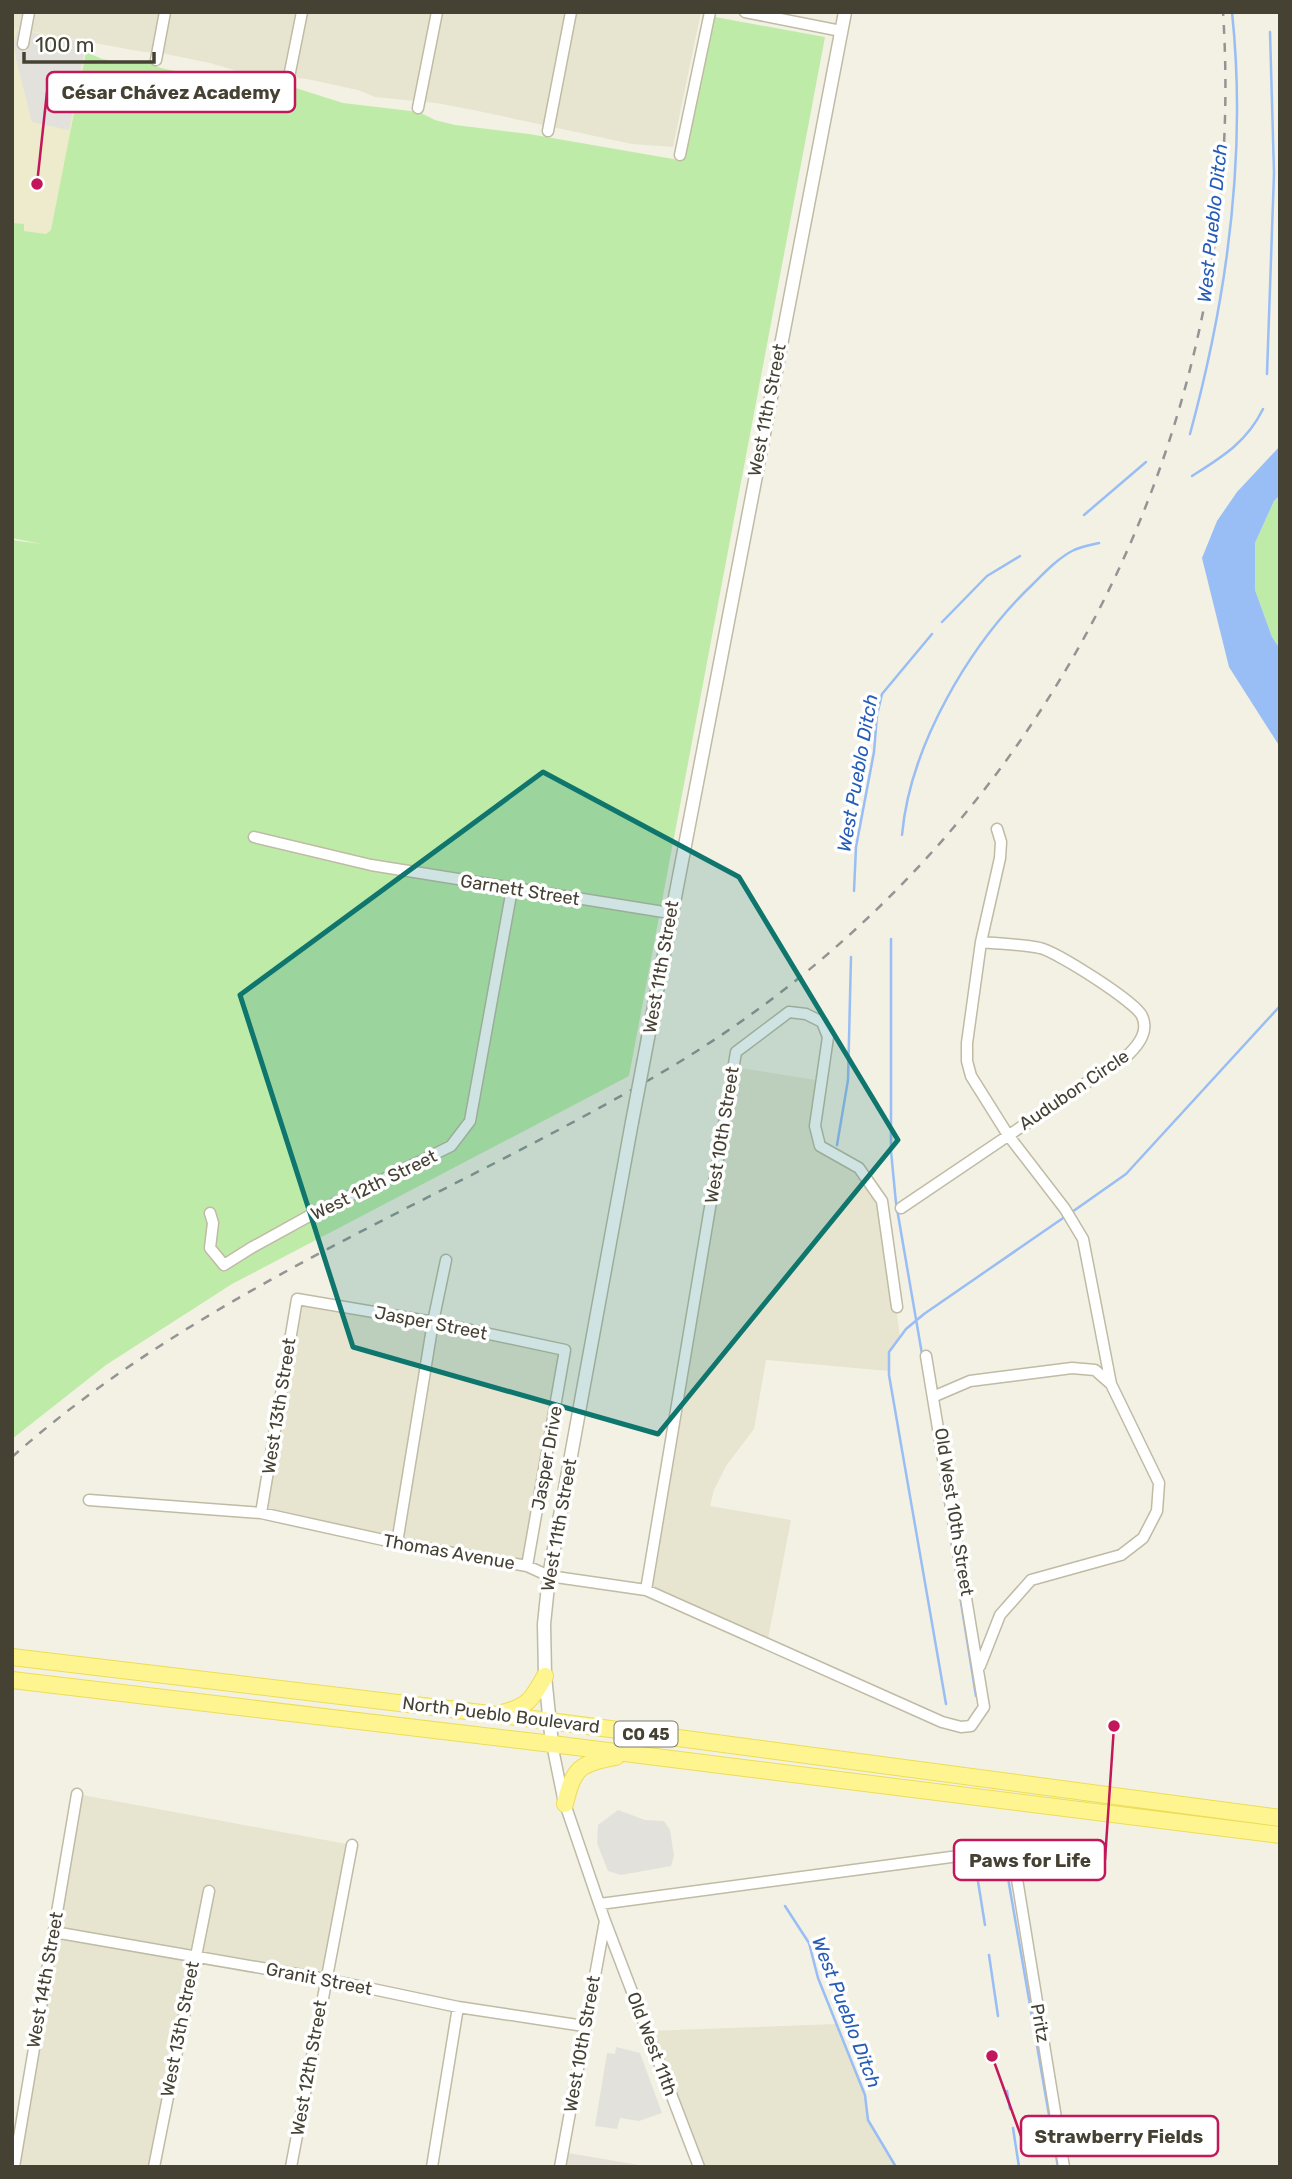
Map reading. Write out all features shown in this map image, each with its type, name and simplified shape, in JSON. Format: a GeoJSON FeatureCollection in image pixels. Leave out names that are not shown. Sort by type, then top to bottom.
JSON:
{"type":"FeatureCollection","features":[{"type":"Feature","properties":{"kind":"main road","name":"North Pueblo Boulevard"},"geometry":{"type":"LineString","coordinates":[[12,1657],[550,1721],[1280,1818]]}},
{"type":"Feature","properties":{"kind":"main road"},"geometry":{"type":"LineString","coordinates":[[498,1715],[525,1705],[531,1700],[545,1676]]}},
{"type":"Feature","properties":{"kind":"main road","name":"North Pueblo Boulevard"},"geometry":{"type":"LineString","coordinates":[[12,1680],[1280,1835]]}},
{"type":"Feature","properties":{"kind":"main road"},"geometry":{"type":"LineString","coordinates":[[565,1804],[571,1781],[589,1762],[634,1754]]}},
{"type":"Feature","properties":{"kind":"street"},"geometry":{"type":"LineString","coordinates":[[23,44],[29,12]]}},
{"type":"Feature","properties":{"kind":"street"},"geometry":{"type":"LineString","coordinates":[[156,60],[165,12]]}},
{"type":"Feature","properties":{"kind":"street"},"geometry":{"type":"LineString","coordinates":[[288,82],[302,12]]}},
{"type":"Feature","properties":{"kind":"street"},"geometry":{"type":"LineString","coordinates":[[418,108],[437,12]]}},
{"type":"Feature","properties":{"kind":"street"},"geometry":{"type":"LineString","coordinates":[[548,131],[571,12]]}},
{"type":"Feature","properties":{"kind":"street"},"geometry":{"type":"LineString","coordinates":[[680,155],[710,12]]}},
{"type":"Feature","properties":{"kind":"street"},"geometry":{"type":"LineString","coordinates":[[745,12],[841,32]]}},
{"type":"Feature","properties":{"kind":"street","name":"West 11th Street"},"geometry":{"type":"LineString","coordinates":[[605,1921],[565,1804],[552,1744],[545,1676],[544,1624],[549,1576],[670,913],[845,12]]}},
{"type":"Feature","properties":{"kind":"street"},"geometry":{"type":"LineString","coordinates":[[979,1668],[1000,1615],[1031,1580],[1121,1555],[1143,1538],[1157,1511],[1158,1483],[1111,1384],[1083,1239],[1068,1213],[1008,1135],[971,1076],[967,1061],[967,1043],[981,943],[1000,858],[998,829]]}},
{"type":"Feature","properties":{"kind":"street","name":"Garnett Street"},"geometry":{"type":"LineString","coordinates":[[254,837],[371,865],[670,913]]}},
{"type":"Feature","properties":{"kind":"street","name":"West 12th Street"},"geometry":{"type":"LineString","coordinates":[[210,1213],[213,1223],[210,1248],[224,1265],[309,1216],[451,1146],[458,1139],[470,1121],[512,889]]}},
{"type":"Feature","properties":{"kind":"street","name":"Audubon Circle"},"geometry":{"type":"LineString","coordinates":[[901,1208],[1129,1054],[1140,1044],[1145,1030],[1142,1016],[1132,1003],[1054,953],[1027,946],[981,943]]}},
{"type":"Feature","properties":{"kind":"street","name":"West 10th Street"},"geometry":{"type":"LineString","coordinates":[[646,1591],[736,1052],[789,1012],[806,1014],[822,1022],[828,1037],[815,1126],[820,1146],[859,1168],[881,1201],[897,1307]]}},
{"type":"Feature","properties":{"kind":"street"},"geometry":{"type":"LineString","coordinates":[[397,1544],[433,1322],[446,1259]]}},
{"type":"Feature","properties":{"kind":"street","name":"Jasper Street"},"geometry":{"type":"LineString","coordinates":[[297,1299],[433,1322],[565,1350]]}},
{"type":"Feature","properties":{"kind":"street","name":"West 13th Street"},"geometry":{"type":"LineString","coordinates":[[261,1513],[297,1299]]}},
{"type":"Feature","properties":{"kind":"street","name":"Jasper Drive"},"geometry":{"type":"LineString","coordinates":[[527,1566],[565,1350]]}},
{"type":"Feature","properties":{"kind":"street","name":"Old West 10th Street"},"geometry":{"type":"LineString","coordinates":[[926,1356],[935,1396],[979,1668]]}},
{"type":"Feature","properties":{"kind":"street"},"geometry":{"type":"LineString","coordinates":[[935,1396],[970,1381],[1072,1368],[1095,1370],[1111,1384]]}},
{"type":"Feature","properties":{"kind":"street"},"geometry":{"type":"LineString","coordinates":[[560,1384],[583,1389]]}},
{"type":"Feature","properties":{"kind":"street","name":"Thomas Avenue"},"geometry":{"type":"LineString","coordinates":[[89,1500],[261,1513],[397,1544],[527,1566],[549,1576],[646,1591],[942,1722],[961,1727],[971,1726],[984,1707],[979,1668]]}},
{"type":"Feature","properties":{"kind":"street","name":"West 14th Street"},"geometry":{"type":"LineString","coordinates":[[14,2167],[77,1794]]}},
{"type":"Feature","properties":{"kind":"street","name":"West 12th Street"},"geometry":{"type":"LineString","coordinates":[[291,2167],[352,1845]]}},
{"type":"Feature","properties":{"kind":"street","name":"Pritz"},"geometry":{"type":"LineString","coordinates":[[600,1904],[981,1853],[995,1856],[1009,1864],[1017,1879],[1064,2167]]}},
{"type":"Feature","properties":{"kind":"street","name":"West 13th Street"},"geometry":{"type":"LineString","coordinates":[[153,2167],[209,1891]]}},
{"type":"Feature","properties":{"kind":"street","name":"West 10th Street"},"geometry":{"type":"LineString","coordinates":[[560,2167],[605,1921]]}},
{"type":"Feature","properties":{"kind":"street","name":"Old West 11th"},"geometry":{"type":"LineString","coordinates":[[605,1921],[699,2167]]}},
{"type":"Feature","properties":{"kind":"street","name":"Granit Street"},"geometry":{"type":"LineString","coordinates":[[54,1932],[325,1979],[458,2007],[584,2026]]}},
{"type":"Feature","properties":{"kind":"street"},"geometry":{"type":"LineString","coordinates":[[432,2167],[458,2007]]}},
{"type":"Feature","properties":{"kind":"highlighted area"},"geometry":{"type":"Polygon","coordinates":[[[543,772],[739,877],[898,1140],[658,1434],[353,1347],[240,995],[543,772]]]}},
{"type":"Feature","properties":{"kind":"shaded area"},"geometry":{"type":"Polygon","coordinates":[[[12,12],[701,12],[673,147],[632,144],[436,103],[375,97],[358,90],[307,79],[244,73],[161,53],[12,28],[12,12]]]}},
{"type":"Feature","properties":{"kind":"shaded area"},"geometry":{"type":"Polygon","coordinates":[[[12,28],[87,41],[51,240],[12,294],[12,28]]]}},
{"type":"Feature","properties":{"kind":"shaded area"},"geometry":{"type":"Polygon","coordinates":[[[17,30],[86,42],[69,130],[32,122],[16,59],[14,45],[17,30]]]}},
{"type":"Feature","properties":{"kind":"shaded area"},"geometry":{"type":"Polygon","coordinates":[[[734,1067],[822,1081],[815,1126],[820,1146],[859,1168],[882,1201],[900,1337],[889,1352],[889,1371],[766,1360],[754,1429],[726,1466],[714,1490],[710,1506],[791,1520],[767,1644],[646,1590],[734,1067]]]}},
{"type":"Feature","properties":{"kind":"shaded area"},"geometry":{"type":"Polygon","coordinates":[[[297,1299],[565,1350],[527,1566],[261,1513],[297,1299]]]}},
{"type":"Feature","properties":{"kind":"shaded area"},"geometry":{"type":"Polygon","coordinates":[[[77,1794],[352,1845],[325,1979],[194,1956],[154,2167],[14,2167],[77,1794]]]}},
{"type":"Feature","properties":{"kind":"shaded area"},"geometry":{"type":"Polygon","coordinates":[[[618,1810],[645,1820],[664,1821],[670,1830],[674,1856],[671,1866],[621,1875],[608,1871],[597,1843],[598,1825],[618,1810]]]}},
{"type":"Feature","properties":{"kind":"shaded area"},"geometry":{"type":"Polygon","coordinates":[[[836,2024],[865,2095],[868,2120],[896,2167],[699,2167],[647,2031],[836,2024]]]}},
{"type":"Feature","properties":{"kind":"shaded area"},"geometry":{"type":"Polygon","coordinates":[[[616,2047],[640,2053],[662,2113],[639,2121],[620,2118],[617,2129],[595,2126],[607,2053],[615,2054],[616,2047]]]}},
{"type":"Feature","properties":{"kind":"shaded area"},"geometry":{"type":"Polygon","coordinates":[[[562,2152],[651,2167],[560,2167],[562,2152]]]}},
{"type":"Feature","properties":{"kind":"green space"},"geometry":{"type":"Polygon","coordinates":[[[715,17],[825,37],[629,1076],[232,1284],[106,1365],[12,1439],[12,540],[41,544],[12,538],[12,223],[24,224],[24,231],[46,234],[51,230],[86,52],[115,61],[145,61],[161,68],[206,78],[222,75],[234,79],[283,84],[343,103],[419,112],[455,125],[529,134],[679,160],[685,155],[715,17]]]}},
{"type":"Feature","properties":{"kind":"green space"},"geometry":{"type":"Polygon","coordinates":[[[1280,495],[1280,649],[1272,637],[1255,590],[1255,543],[1274,501],[1280,495]]]}},
{"type":"Feature","properties":{"kind":"water"},"geometry":{"type":"Polygon","coordinates":[[[1280,446],[1280,495],[1274,501],[1255,543],[1255,590],[1272,637],[1280,649],[1280,747],[1229,667],[1202,558],[1217,521],[1237,492],[1280,446]]]}},
{"type":"Feature","properties":{"kind":"waterway","name":"West Pueblo Ditch"},"geometry":{"type":"LineString","coordinates":[[1190,434],[1214,331],[1230,225],[1237,118],[1232,12]]}},
{"type":"Feature","properties":{"kind":"waterway"},"geometry":{"type":"LineString","coordinates":[[1267,374],[1274,173],[1270,32]]}},
{"type":"Feature","properties":{"kind":"waterway"},"geometry":{"type":"LineString","coordinates":[[1192,476],[1241,440],[1263,409]]}},
{"type":"Feature","properties":{"kind":"waterway","name":"West Pueblo Ditch"},"geometry":{"type":"LineString","coordinates":[[1084,515],[1146,462]]}},
{"type":"Feature","properties":{"kind":"waterway"},"geometry":{"type":"LineString","coordinates":[[902,835],[907,801],[917,767],[946,699],[966,667],[1009,609],[1047,570],[1074,550],[1099,543]]}},
{"type":"Feature","properties":{"kind":"waterway","name":"West Pueblo Ditch"},"geometry":{"type":"LineString","coordinates":[[942,622],[987,576],[1020,556]]}},
{"type":"Feature","properties":{"kind":"waterway","name":"West Pueblo Ditch"},"geometry":{"type":"LineString","coordinates":[[854,891],[856,847],[882,694],[932,634]]}},
{"type":"Feature","properties":{"kind":"waterway"},"geometry":{"type":"LineString","coordinates":[[891,939],[891,1151],[896,1203],[922,1354]]}},
{"type":"Feature","properties":{"kind":"waterway","name":"West Pueblo Ditch"},"geometry":{"type":"LineString","coordinates":[[837,1145],[848,1080],[851,957]]}},
{"type":"Feature","properties":{"kind":"waterway"},"geometry":{"type":"LineString","coordinates":[[1072,1212],[1126,1174],[1280,1006]]}},
{"type":"Feature","properties":{"kind":"waterway"},"geometry":{"type":"LineString","coordinates":[[946,1704],[889,1375],[889,1352],[906,1329],[924,1314],[1066,1216]]}},
{"type":"Feature","properties":{"kind":"waterway"},"geometry":{"type":"LineString","coordinates":[[945,1502],[976,1696]]}},
{"type":"Feature","properties":{"kind":"waterway"},"geometry":{"type":"LineString","coordinates":[[976,1869],[985,1925]]}},
{"type":"Feature","properties":{"kind":"waterway"},"geometry":{"type":"LineString","coordinates":[[1008,1878],[1058,2167]]}},
{"type":"Feature","properties":{"kind":"waterway","name":"West Pueblo Ditch"},"geometry":{"type":"LineString","coordinates":[[785,1906],[809,1943],[818,1978],[865,2095],[868,2120],[896,2167]]}},
{"type":"Feature","properties":{"kind":"waterway"},"geometry":{"type":"LineString","coordinates":[[989,1955],[998,2016]]}},
{"type":"Feature","properties":{"kind":"waterway"},"geometry":{"type":"LineString","coordinates":[[1007,2091],[1010,2109]]}},
{"type":"Feature","properties":{"kind":"waterway"},"geometry":{"type":"LineString","coordinates":[[1013,2128],[1019,2167]]}},
{"type":"Feature","properties":{"kind":"railway"},"geometry":{"type":"LineString","coordinates":[[12,1457],[86,1397],[165,1343],[246,1294],[329,1248],[583,1117],[666,1070],[797,979],[913,873],[1012,752],[1094,620],[1157,478],[1200,328],[1222,172],[1223,12]]}},
{"type":"Feature","properties":{"kind":"place","name":"César Chávez Academy"},"geometry":{"type":"Point","coordinates":[37,184]}},
{"type":"Feature","properties":{"kind":"place","name":"Paws for Life"},"geometry":{"type":"Point","coordinates":[1114,1726]}},
{"type":"Feature","properties":{"kind":"place","name":"Strawberry Fields"},"geometry":{"type":"Point","coordinates":[992,2056]}}]}
